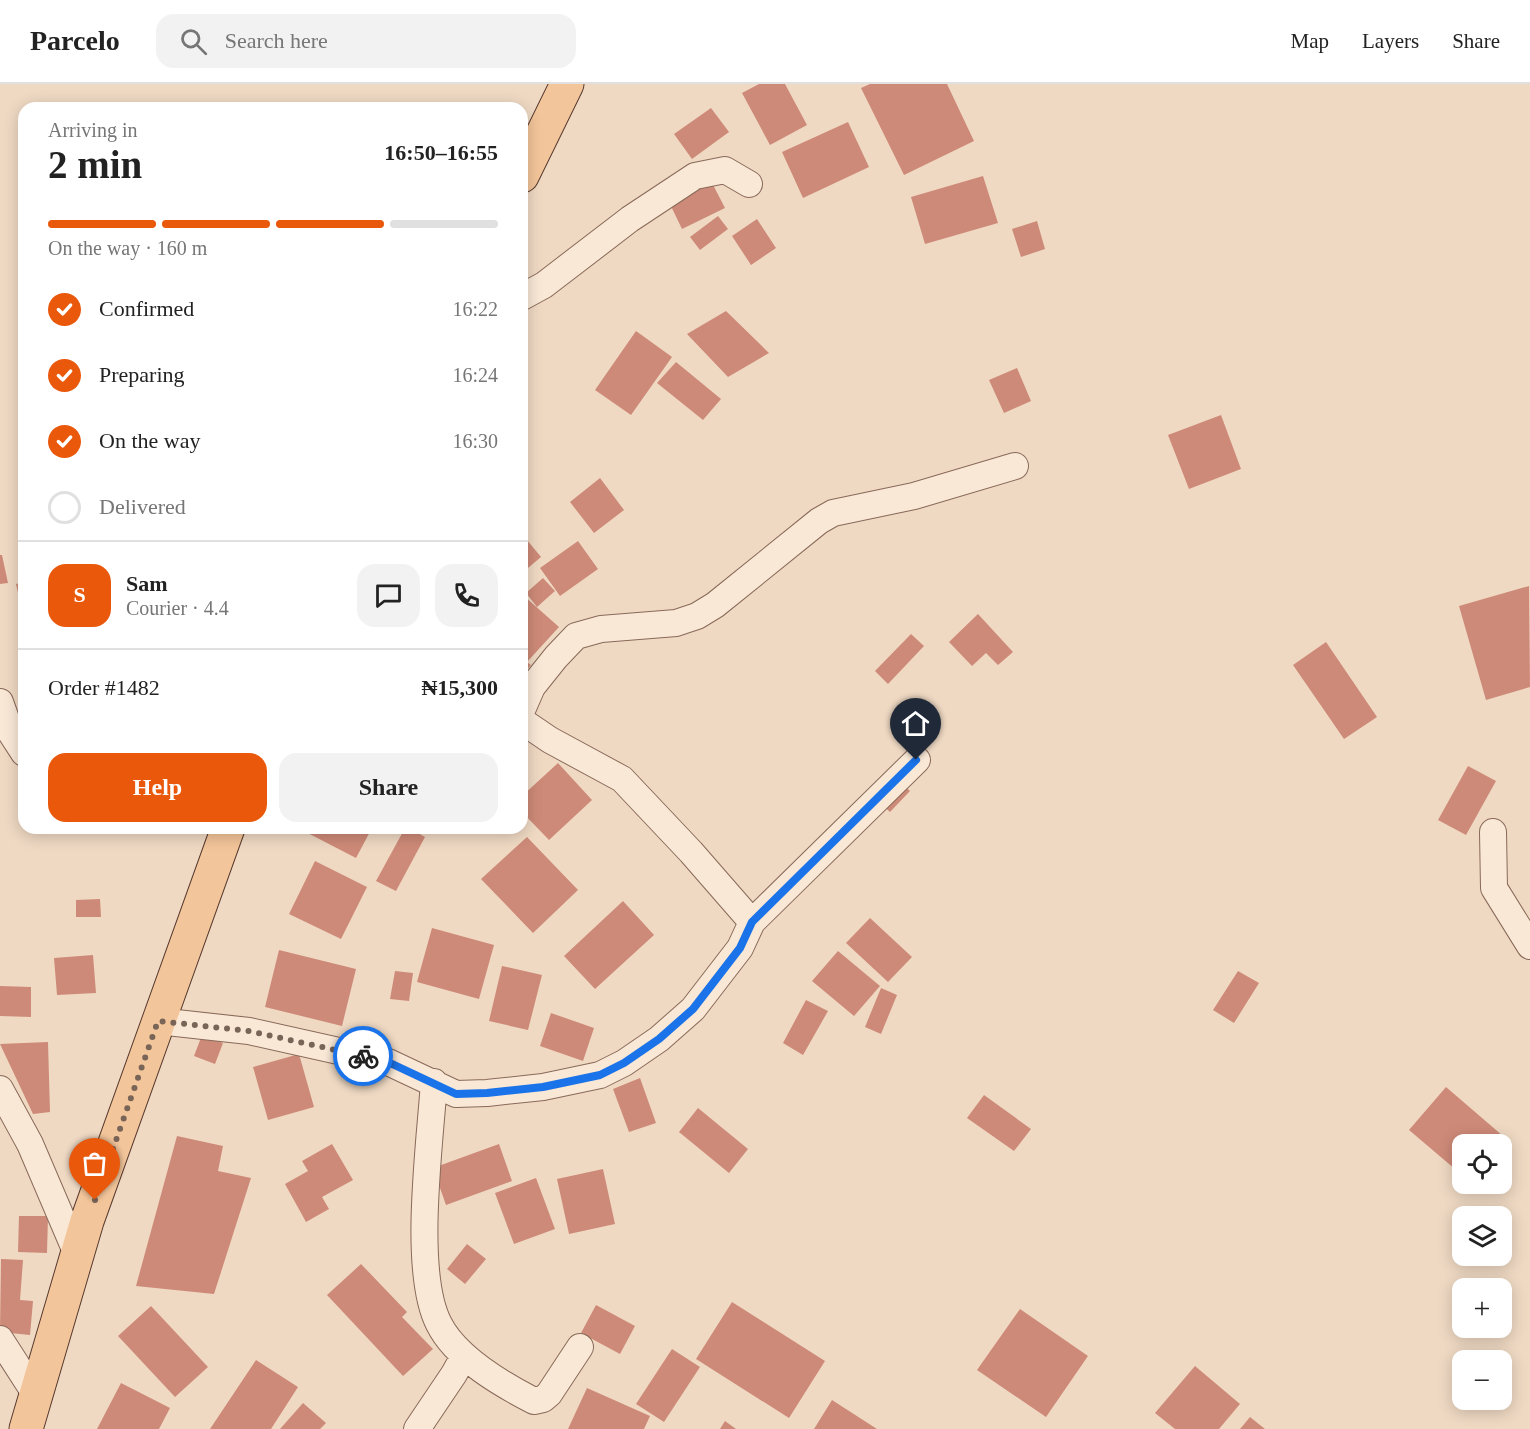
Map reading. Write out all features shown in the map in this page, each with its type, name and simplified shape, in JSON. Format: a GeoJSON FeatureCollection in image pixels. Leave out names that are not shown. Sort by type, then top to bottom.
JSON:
{"type":"FeatureCollection","features":[{"type":"Feature","properties":{"kind":"main road"},"geometry":{"type":"LineString","coordinates":[[528,164],[567,84]]}},
{"type":"Feature","properties":{"kind":"main road"},"geometry":{"type":"LineString","coordinates":[[26,1429],[77,1254],[221,834]]}},
{"type":"Feature","properties":{"kind":"street"},"geometry":{"type":"LineString","coordinates":[[528,294],[544,285],[630,219],[695,176],[725,170],[749,184]]}},
{"type":"Feature","properties":{"kind":"street"},"geometry":{"type":"LineString","coordinates":[[528,696],[532,687],[576,636],[587,631],[601,629],[676,624],[697,615],[715,605],[819,521],[833,513],[914,496],[1015,466]]}},
{"type":"Feature","properties":{"kind":"street"},"geometry":{"type":"LineString","coordinates":[[0,702],[11,733],[18,744]]}},
{"type":"Feature","properties":{"kind":"street"},"geometry":{"type":"LineString","coordinates":[[528,725],[550,740],[622,779],[691,852],[752,922]]}},
{"type":"Feature","properties":{"kind":"street"},"geometry":{"type":"LineString","coordinates":[[158,1021],[249,1031],[388,1062],[456,1094],[543,1087],[600,1075],[624,1063],[659,1039],[693,1009],[740,948],[752,922],[916,760]]}},
{"type":"Feature","properties":{"kind":"street"},"geometry":{"type":"LineString","coordinates":[[1492,832],[1494,888],[1530,946]]}},
{"type":"Feature","properties":{"kind":"street"},"geometry":{"type":"LineString","coordinates":[[434,1083],[425,1215],[426,1267],[431,1302],[439,1324],[464,1356],[513,1390],[534,1401],[549,1394],[580,1347]]}},
{"type":"Feature","properties":{"kind":"street"},"geometry":{"type":"LineString","coordinates":[[0,1089],[30,1144],[77,1254]]}},
{"type":"Feature","properties":{"kind":"street"},"geometry":{"type":"LineString","coordinates":[[0,1339],[36,1395]]}},
{"type":"Feature","properties":{"kind":"street"},"geometry":{"type":"LineString","coordinates":[[417,1429],[464,1356]]}},
{"type":"Feature","properties":{"kind":"building"},"geometry":{"type":"Polygon","coordinates":[[[759,84],[785,84],[807,125],[770,145],[742,93],[759,84]]]}},
{"type":"Feature","properties":{"kind":"building"},"geometry":{"type":"Polygon","coordinates":[[[870,84],[947,84],[974,141],[904,175],[861,88],[870,84]]]}},
{"type":"Feature","properties":{"kind":"building"},"geometry":{"type":"Polygon","coordinates":[[[711,108],[729,132],[692,159],[674,134],[711,108]]]}},
{"type":"Feature","properties":{"kind":"building"},"geometry":{"type":"Polygon","coordinates":[[[848,122],[869,167],[803,198],[782,152],[848,122]]]}},
{"type":"Feature","properties":{"kind":"building"},"geometry":{"type":"Polygon","coordinates":[[[983,176],[998,223],[925,244],[911,197],[983,176]]]}},
{"type":"Feature","properties":{"kind":"building"},"geometry":{"type":"Polygon","coordinates":[[[710,179],[725,208],[682,229],[668,200],[710,179]]]}},
{"type":"Feature","properties":{"kind":"building"},"geometry":{"type":"Polygon","coordinates":[[[718,216],[728,229],[700,250],[690,237],[718,216]]]}},
{"type":"Feature","properties":{"kind":"building"},"geometry":{"type":"Polygon","coordinates":[[[757,219],[776,248],[751,265],[732,236],[757,219]]]}},
{"type":"Feature","properties":{"kind":"building"},"geometry":{"type":"Polygon","coordinates":[[[1037,221],[1045,249],[1021,257],[1012,229],[1037,221]]]}},
{"type":"Feature","properties":{"kind":"building"},"geometry":{"type":"Polygon","coordinates":[[[726,311],[769,353],[728,377],[687,334],[726,311]]]}},
{"type":"Feature","properties":{"kind":"building"},"geometry":{"type":"Polygon","coordinates":[[[636,331],[672,357],[631,415],[595,390],[636,331]]]}},
{"type":"Feature","properties":{"kind":"building"},"geometry":{"type":"Polygon","coordinates":[[[676,362],[721,399],[703,420],[657,383],[676,362]]]}},
{"type":"Feature","properties":{"kind":"building"},"geometry":{"type":"Polygon","coordinates":[[[1017,368],[1031,401],[1004,413],[989,380],[1017,368]]]}},
{"type":"Feature","properties":{"kind":"building"},"geometry":{"type":"Polygon","coordinates":[[[1221,415],[1241,469],[1189,489],[1168,435],[1221,415]]]}},
{"type":"Feature","properties":{"kind":"building"},"geometry":{"type":"Polygon","coordinates":[[[600,478],[624,510],[594,533],[570,502],[600,478]]]}},
{"type":"Feature","properties":{"kind":"building"},"geometry":{"type":"Polygon","coordinates":[[[528,541],[541,557],[528,568],[528,541]]]}},
{"type":"Feature","properties":{"kind":"building"},"geometry":{"type":"Polygon","coordinates":[[[578,541],[598,569],[560,596],[540,568],[578,541]]]}},
{"type":"Feature","properties":{"kind":"building"},"geometry":{"type":"Polygon","coordinates":[[[0,555],[2,555],[8,583],[0,584],[0,555]]]}},
{"type":"Feature","properties":{"kind":"building"},"geometry":{"type":"Polygon","coordinates":[[[543,578],[555,591],[537,607],[528,596],[528,591],[543,578]]]}},
{"type":"Feature","properties":{"kind":"building"},"geometry":{"type":"Polygon","coordinates":[[[1529,586],[1530,687],[1486,700],[1459,606],[1529,586]]]}},
{"type":"Feature","properties":{"kind":"building"},"geometry":{"type":"Polygon","coordinates":[[[528,600],[559,627],[528,661],[528,600]]]}},
{"type":"Feature","properties":{"kind":"building"},"geometry":{"type":"Polygon","coordinates":[[[978,614],[1013,652],[998,665],[986,653],[972,666],[949,642],[978,614]]]}},
{"type":"Feature","properties":{"kind":"building"},"geometry":{"type":"Polygon","coordinates":[[[911,634],[924,646],[888,684],[875,671],[911,634]]]}},
{"type":"Feature","properties":{"kind":"building"},"geometry":{"type":"Polygon","coordinates":[[[1326,642],[1377,717],[1344,739],[1293,665],[1326,642]]]}},
{"type":"Feature","properties":{"kind":"building"},"geometry":{"type":"Polygon","coordinates":[[[558,763],[592,800],[549,840],[528,818],[528,790],[558,763]]]}},
{"type":"Feature","properties":{"kind":"building"},"geometry":{"type":"Polygon","coordinates":[[[1468,766],[1496,781],[1466,835],[1438,820],[1468,766]]]}},
{"type":"Feature","properties":{"kind":"building"},"geometry":{"type":"Polygon","coordinates":[[[898,779],[910,791],[890,812],[877,800],[898,779]]]}},
{"type":"Feature","properties":{"kind":"building"},"geometry":{"type":"Polygon","coordinates":[[[310,834],[369,834],[356,858],[310,834]]]}},
{"type":"Feature","properties":{"kind":"building"},"geometry":{"type":"Polygon","coordinates":[[[402,834],[420,834],[425,837],[396,891],[376,881],[402,834]]]}},
{"type":"Feature","properties":{"kind":"building"},"geometry":{"type":"Polygon","coordinates":[[[527,837],[578,890],[533,933],[481,879],[527,837]]]}},
{"type":"Feature","properties":{"kind":"building"},"geometry":{"type":"Polygon","coordinates":[[[315,861],[367,887],[341,939],[289,914],[315,861]]]}},
{"type":"Feature","properties":{"kind":"building"},"geometry":{"type":"Polygon","coordinates":[[[100,899],[101,917],[76,917],[76,900],[100,899]]]}},
{"type":"Feature","properties":{"kind":"building"},"geometry":{"type":"Polygon","coordinates":[[[623,901],[654,935],[595,989],[564,956],[623,901]]]}},
{"type":"Feature","properties":{"kind":"building"},"geometry":{"type":"Polygon","coordinates":[[[870,918],[912,957],[888,982],[846,943],[870,918]]]}},
{"type":"Feature","properties":{"kind":"building"},"geometry":{"type":"Polygon","coordinates":[[[432,928],[494,945],[479,999],[417,982],[432,928]]]}},
{"type":"Feature","properties":{"kind":"building"},"geometry":{"type":"Polygon","coordinates":[[[279,950],[356,969],[342,1026],[265,1007],[279,950]]]}},
{"type":"Feature","properties":{"kind":"building"},"geometry":{"type":"Polygon","coordinates":[[[838,951],[880,986],[854,1016],[812,981],[838,951]]]}},
{"type":"Feature","properties":{"kind":"building"},"geometry":{"type":"Polygon","coordinates":[[[93,955],[96,993],[57,995],[54,958],[93,955]]]}},
{"type":"Feature","properties":{"kind":"building"},"geometry":{"type":"Polygon","coordinates":[[[502,966],[542,975],[528,1030],[489,1021],[502,966]]]}},
{"type":"Feature","properties":{"kind":"building"},"geometry":{"type":"Polygon","coordinates":[[[395,971],[413,973],[409,1001],[390,999],[395,971]]]}},
{"type":"Feature","properties":{"kind":"building"},"geometry":{"type":"Polygon","coordinates":[[[1238,971],[1259,983],[1234,1023],[1213,1010],[1238,971]]]}},
{"type":"Feature","properties":{"kind":"building"},"geometry":{"type":"Polygon","coordinates":[[[0,986],[31,987],[31,1017],[0,1016],[0,986]]]}},
{"type":"Feature","properties":{"kind":"building"},"geometry":{"type":"Polygon","coordinates":[[[881,988],[897,995],[881,1034],[865,1027],[881,988]]]}},
{"type":"Feature","properties":{"kind":"building"},"geometry":{"type":"Polygon","coordinates":[[[806,1000],[828,1011],[803,1055],[783,1043],[806,1000]]]}},
{"type":"Feature","properties":{"kind":"building"},"geometry":{"type":"Polygon","coordinates":[[[551,1013],[594,1028],[583,1061],[540,1046],[551,1013]]]}},
{"type":"Feature","properties":{"kind":"building"},"geometry":{"type":"Polygon","coordinates":[[[202,1035],[223,1043],[215,1064],[194,1056],[202,1035]]]}},
{"type":"Feature","properties":{"kind":"building"},"geometry":{"type":"Polygon","coordinates":[[[48,1042],[50,1112],[33,1114],[0,1044],[48,1042]]]}},
{"type":"Feature","properties":{"kind":"building"},"geometry":{"type":"Polygon","coordinates":[[[299,1054],[314,1107],[268,1120],[253,1067],[299,1054]]]}},
{"type":"Feature","properties":{"kind":"building"},"geometry":{"type":"Polygon","coordinates":[[[640,1078],[656,1123],[629,1132],[613,1089],[640,1078]]]}},
{"type":"Feature","properties":{"kind":"building"},"geometry":{"type":"Polygon","coordinates":[[[1446,1087],[1501,1134],[1452,1134],[1452,1167],[1409,1130],[1446,1087]]]}},
{"type":"Feature","properties":{"kind":"building"},"geometry":{"type":"Polygon","coordinates":[[[984,1095],[1031,1129],[1014,1151],[967,1118],[984,1095]]]}},
{"type":"Feature","properties":{"kind":"building"},"geometry":{"type":"Polygon","coordinates":[[[698,1108],[748,1149],[729,1173],[679,1132],[698,1108]]]}},
{"type":"Feature","properties":{"kind":"building"},"geometry":{"type":"Polygon","coordinates":[[[177,1136],[223,1146],[218,1171],[251,1178],[214,1294],[136,1286],[177,1136]]]}},
{"type":"Feature","properties":{"kind":"building"},"geometry":{"type":"Polygon","coordinates":[[[332,1144],[353,1180],[322,1197],[329,1209],[306,1222],[285,1184],[308,1171],[302,1161],[332,1144]]]}},
{"type":"Feature","properties":{"kind":"building"},"geometry":{"type":"Polygon","coordinates":[[[499,1144],[512,1181],[446,1205],[433,1168],[499,1144]]]}},
{"type":"Feature","properties":{"kind":"building"},"geometry":{"type":"Polygon","coordinates":[[[603,1169],[615,1224],[569,1234],[557,1179],[603,1169]]]}},
{"type":"Feature","properties":{"kind":"building"},"geometry":{"type":"Polygon","coordinates":[[[536,1178],[555,1229],[514,1244],[495,1193],[536,1178]]]}},
{"type":"Feature","properties":{"kind":"building"},"geometry":{"type":"Polygon","coordinates":[[[19,1216],[48,1216],[47,1253],[18,1252],[19,1216]]]}},
{"type":"Feature","properties":{"kind":"building"},"geometry":{"type":"Polygon","coordinates":[[[467,1244],[486,1259],[465,1284],[447,1269],[467,1244]]]}},
{"type":"Feature","properties":{"kind":"building"},"geometry":{"type":"Polygon","coordinates":[[[1,1259],[23,1260],[20,1300],[33,1301],[30,1335],[0,1332],[1,1259]]]}},
{"type":"Feature","properties":{"kind":"building"},"geometry":{"type":"Polygon","coordinates":[[[361,1264],[407,1312],[402,1317],[433,1349],[403,1376],[327,1295],[361,1264]]]}},
{"type":"Feature","properties":{"kind":"building"},"geometry":{"type":"Polygon","coordinates":[[[732,1302],[825,1361],[789,1418],[696,1359],[732,1302]]]}},
{"type":"Feature","properties":{"kind":"building"},"geometry":{"type":"Polygon","coordinates":[[[596,1305],[635,1326],[620,1354],[581,1333],[596,1305]]]}},
{"type":"Feature","properties":{"kind":"building"},"geometry":{"type":"Polygon","coordinates":[[[151,1306],[208,1367],[175,1397],[118,1336],[151,1306]]]}},
{"type":"Feature","properties":{"kind":"building"},"geometry":{"type":"Polygon","coordinates":[[[1020,1309],[1088,1356],[1046,1417],[977,1370],[1020,1309]]]}},
{"type":"Feature","properties":{"kind":"building"},"geometry":{"type":"Polygon","coordinates":[[[672,1349],[700,1367],[664,1422],[636,1404],[672,1349]]]}},
{"type":"Feature","properties":{"kind":"building"},"geometry":{"type":"Polygon","coordinates":[[[256,1360],[298,1387],[271,1429],[210,1429],[256,1360]]]}},
{"type":"Feature","properties":{"kind":"building"},"geometry":{"type":"Polygon","coordinates":[[[1195,1366],[1240,1404],[1219,1429],[1175,1429],[1155,1413],[1195,1366]]]}},
{"type":"Feature","properties":{"kind":"building"},"geometry":{"type":"Polygon","coordinates":[[[121,1383],[170,1408],[159,1429],[97,1429],[121,1383]]]}},
{"type":"Feature","properties":{"kind":"building"},"geometry":{"type":"Polygon","coordinates":[[[587,1388],[650,1416],[644,1429],[568,1429],[587,1388]]]}},
{"type":"Feature","properties":{"kind":"building"},"geometry":{"type":"Polygon","coordinates":[[[832,1400],[877,1429],[814,1429],[832,1400]]]}},
{"type":"Feature","properties":{"kind":"building"},"geometry":{"type":"Polygon","coordinates":[[[303,1403],[326,1423],[320,1429],[280,1429],[303,1403]]]}},
{"type":"Feature","properties":{"kind":"building"},"geometry":{"type":"Polygon","coordinates":[[[1250,1417],[1265,1429],[1240,1429],[1250,1417]]]}},
{"type":"Feature","properties":{"kind":"building"},"geometry":{"type":"Polygon","coordinates":[[[725,1421],[736,1429],[720,1429],[725,1421]]]}},
{"type":"Feature","properties":{"kind":"way so far"},"geometry":{"type":"LineString","coordinates":[[95,1200],[158,1021],[249,1031],[363,1056]]}},
{"type":"Feature","properties":{"kind":"route"},"geometry":{"type":"LineString","coordinates":[[363,1056],[388,1062],[456,1094],[543,1087],[600,1075],[624,1063],[659,1039],[693,1009],[740,948],[752,922],[916,760]]}}]}
